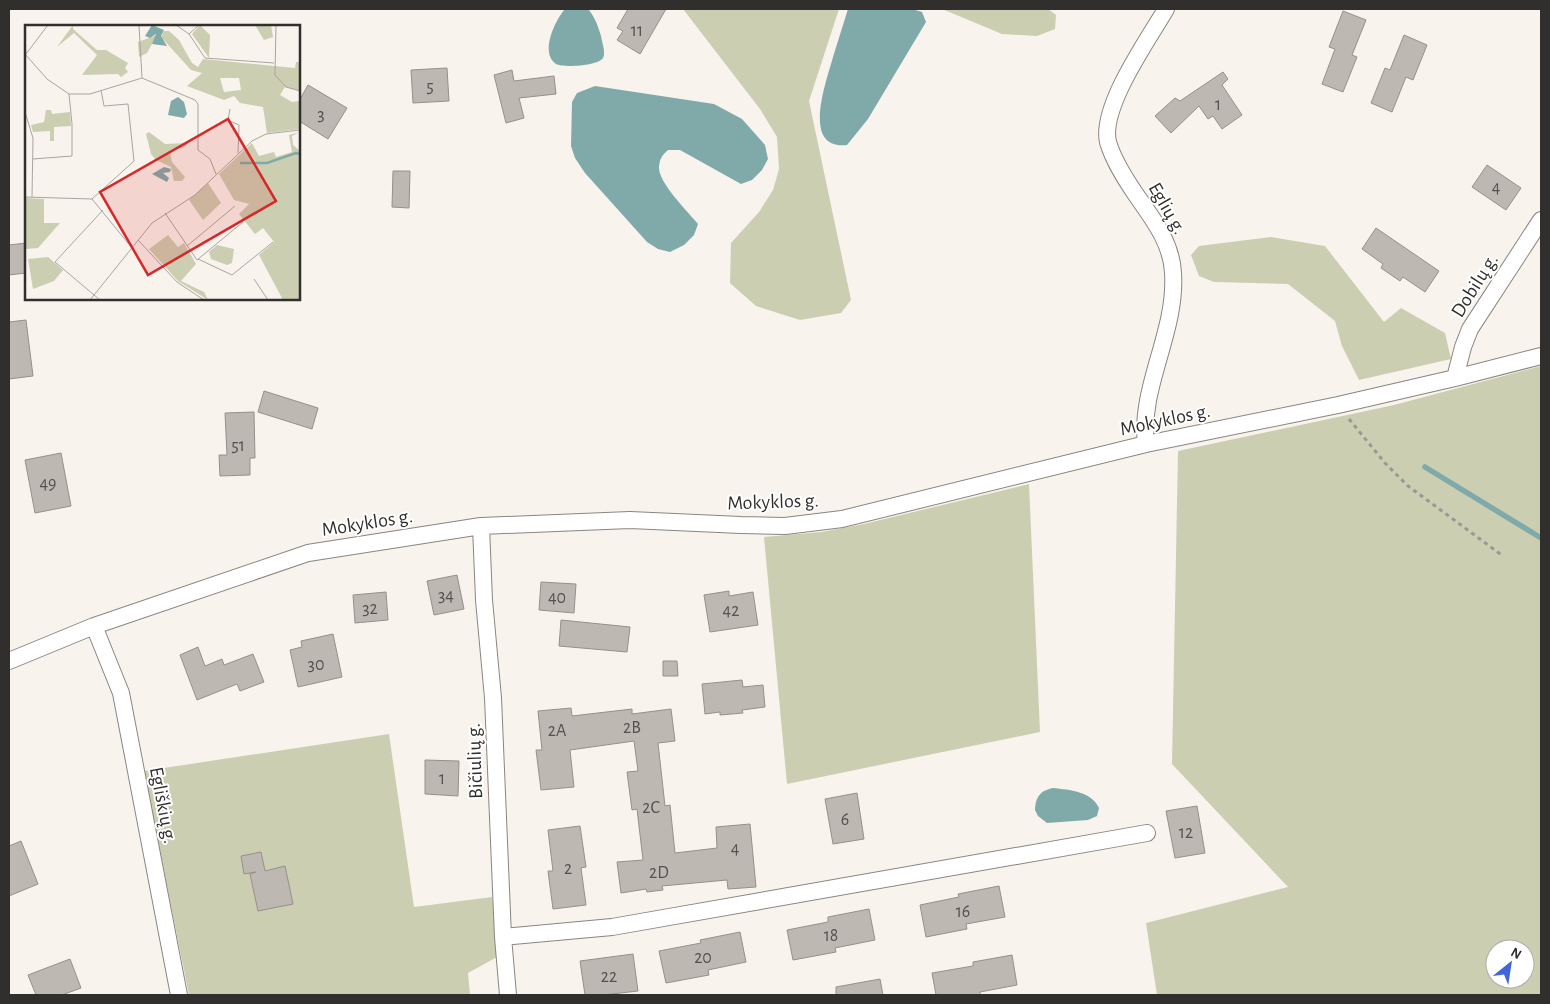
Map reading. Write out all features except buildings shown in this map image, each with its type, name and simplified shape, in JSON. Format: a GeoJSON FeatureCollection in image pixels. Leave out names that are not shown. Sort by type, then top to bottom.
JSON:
{"type":"FeatureCollection","features":[{"type":"Feature","properties":{"kind":"street","name":"Eglių g."},"geometry":{"type":"LineString","coordinates":[[1146,444],[1144,430],[1145,414],[1169,320],[1174,294],[1173,271],[1166,244],[1157,226],[1117,163],[1108,142],[1107,123],[1113,103],[1166,9]]}},
{"type":"Feature","properties":{"kind":"street","name":"Dobilų g."},"geometry":{"type":"LineString","coordinates":[[1455,378],[1470,329],[1541,220]]}},
{"type":"Feature","properties":{"kind":"street","name":"Mokyklos g."},"geometry":{"type":"LineString","coordinates":[[9,661],[94,626],[308,553],[481,526],[630,520],[741,526],[785,526],[842,519],[1146,444],[1338,405],[1541,356]]}},
{"type":"Feature","properties":{"kind":"street","name":"Bičiulių g."},"geometry":{"type":"LineString","coordinates":[[481,526],[484,600],[493,698],[503,937],[508,995]]}},
{"type":"Feature","properties":{"kind":"street","name":"Egliškių g."},"geometry":{"type":"LineString","coordinates":[[94,626],[121,693],[179,995]]}},
{"type":"Feature","properties":{"kind":"street"},"geometry":{"type":"LineString","coordinates":[[503,937],[612,927],[1147,833]]}},
{"type":"Feature","properties":{"kind":"path"},"geometry":{"type":"LineString","coordinates":[[1338,405],[1384,463],[1408,486],[1503,556]]}},
{"type":"Feature","properties":{"kind":"green space"},"geometry":{"type":"Polygon","coordinates":[[[683,9],[839,9],[809,101],[851,300],[841,313],[800,320],[756,306],[730,283],[731,243],[759,212],[773,190],[779,169],[777,137],[760,109],[683,9]]]}},
{"type":"Feature","properties":{"kind":"green space"},"geometry":{"type":"Polygon","coordinates":[[[942,9],[1048,9],[1056,15],[1055,29],[1037,36],[1002,34],[942,9]]]}},
{"type":"Feature","properties":{"kind":"green space"},"geometry":{"type":"Polygon","coordinates":[[[1271,237],[1325,246],[1384,322],[1401,308],[1445,333],[1451,359],[1359,380],[1342,346],[1335,321],[1288,284],[1214,282],[1199,276],[1191,255],[1199,246],[1271,237]]]}},
{"type":"Feature","properties":{"kind":"green space"},"geometry":{"type":"Polygon","coordinates":[[[1541,366],[1541,995],[1157,995],[1146,923],[1288,887],[1172,764],[1178,451],[1394,405],[1541,366]]]}},
{"type":"Feature","properties":{"kind":"green space"},"geometry":{"type":"Polygon","coordinates":[[[1029,484],[1040,732],[787,784],[764,537],[821,532],[864,524],[1029,484]]]}},
{"type":"Feature","properties":{"kind":"green space"},"geometry":{"type":"Polygon","coordinates":[[[389,734],[414,907],[492,897],[498,945],[497,957],[468,973],[470,995],[189,995],[144,771],[389,734]]]}},
{"type":"Feature","properties":{"kind":"water"},"geometry":{"type":"Polygon","coordinates":[[[565,9],[588,9],[593,15],[604,47],[604,56],[600,61],[580,66],[566,66],[556,64],[551,59],[549,44],[551,36],[557,20],[565,9]]]}},
{"type":"Feature","properties":{"kind":"water"},"geometry":{"type":"Polygon","coordinates":[[[848,9],[912,9],[922,12],[926,22],[868,119],[847,145],[833,144],[824,137],[820,125],[820,112],[826,81],[848,9]]]}},
{"type":"Feature","properties":{"kind":"water"},"geometry":{"type":"Polygon","coordinates":[[[595,86],[714,104],[742,119],[765,145],[768,159],[762,170],[752,180],[741,184],[680,150],[668,150],[660,160],[660,174],[675,197],[698,224],[694,235],[684,245],[670,252],[658,249],[647,242],[585,173],[575,158],[571,146],[572,102],[577,93],[595,86]]]}},
{"type":"Feature","properties":{"kind":"water"},"geometry":{"type":"Polygon","coordinates":[[[1053,788],[1079,792],[1091,798],[1099,808],[1097,816],[1088,820],[1047,823],[1038,816],[1035,810],[1040,795],[1053,788]]]}},
{"type":"Feature","properties":{"kind":"waterway"},"geometry":{"type":"LineString","coordinates":[[1425,467],[1541,538]]}}]}
